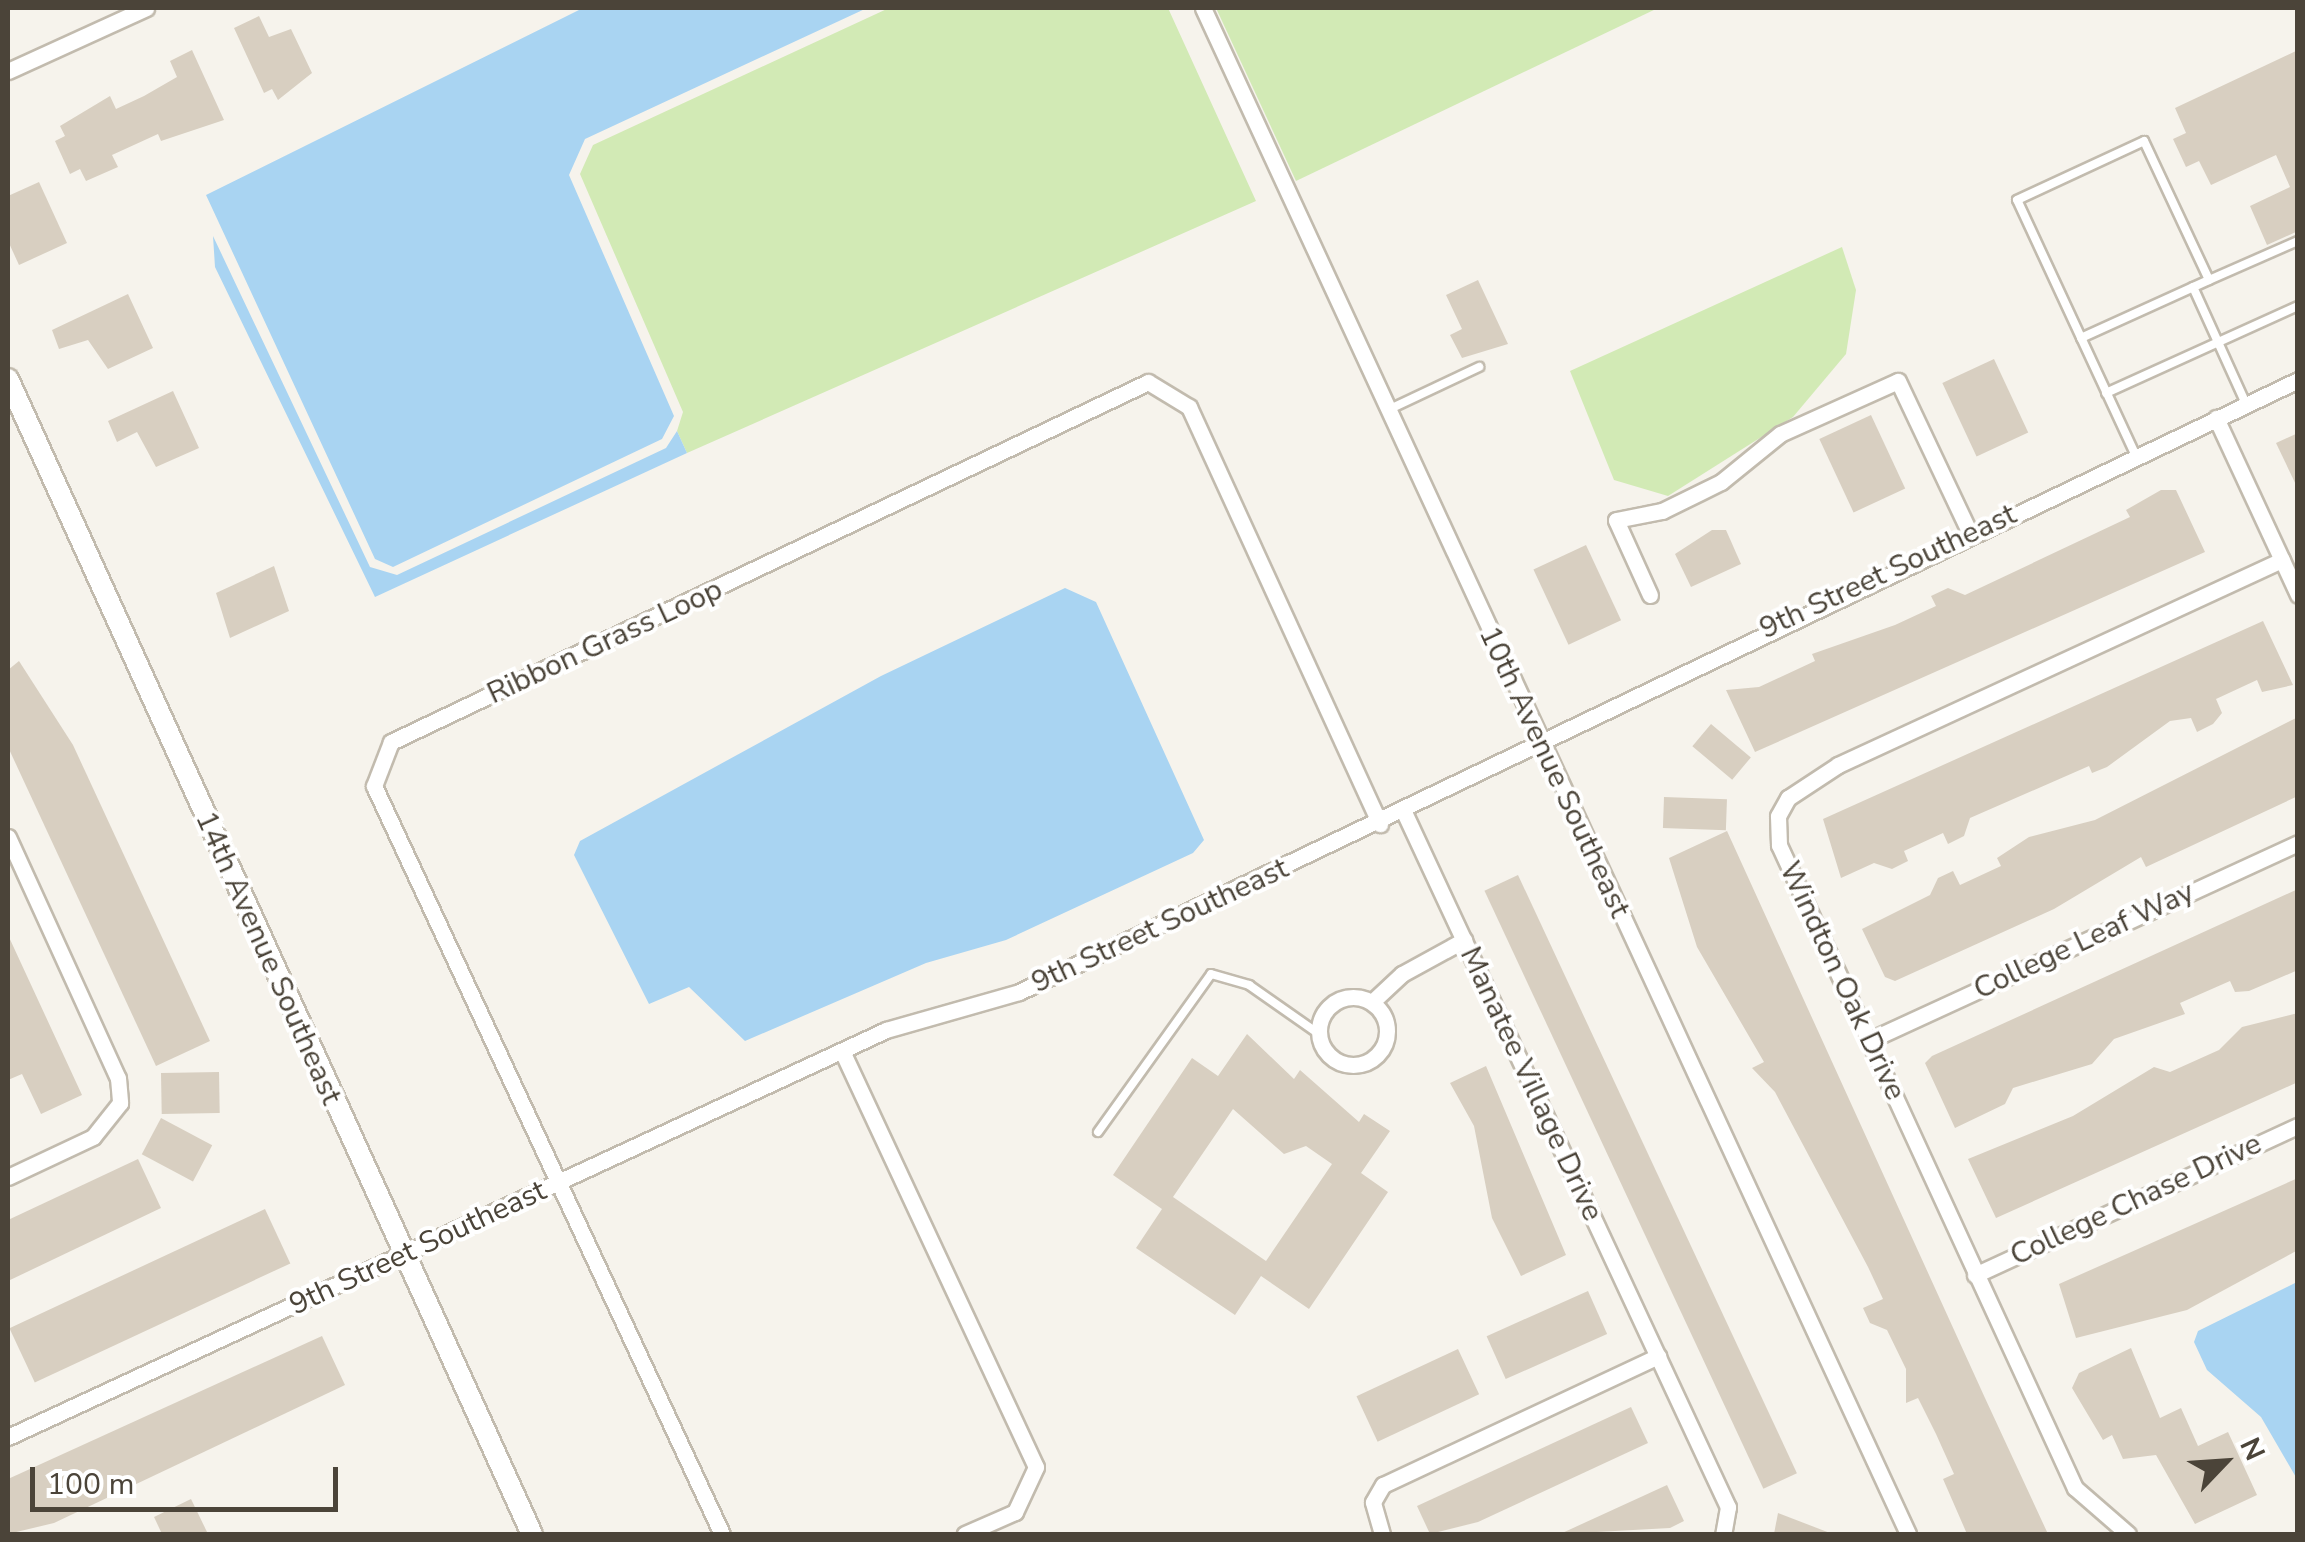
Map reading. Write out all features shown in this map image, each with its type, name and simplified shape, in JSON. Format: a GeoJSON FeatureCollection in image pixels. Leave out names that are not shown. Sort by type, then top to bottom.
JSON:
{"type":"FeatureCollection","features":[{"type":"Feature","properties":{"kind":"street"},"geometry":{"type":"LineString","coordinates":[[8,71],[146,8]]}},
{"type":"Feature","properties":{"kind":"street","name":"10th Avenue Southeast"},"geometry":{"type":"LineString","coordinates":[[1203,8],[1908,1534]]}},
{"type":"Feature","properties":{"kind":"street","name":"14th Avenue Southeast"},"geometry":{"type":"LineString","coordinates":[[8,379],[402,1256],[532,1534]]}},
{"type":"Feature","properties":{"kind":"street","name":"9th Street Southeast"},"geometry":{"type":"LineString","coordinates":[[8,1437],[842,1051],[1019,992],[1380,824],[1538,738],[2298,380]]}},
{"type":"Feature","properties":{"kind":"street","name":"Ribbon Grass Loop"},"geometry":{"type":"LineString","coordinates":[[722,1534],[374,786],[377,760],[392,742],[1122,391],[1148,382],[1189,406],[1380,824]]}},
{"type":"Feature","properties":{"kind":"street"},"geometry":{"type":"LineString","coordinates":[[1650,596],[1616,520],[1662,511],[1720,482],[1780,434],[1898,382],[1970,534]]}},
{"type":"Feature","properties":{"kind":"street"},"geometry":{"type":"LineString","coordinates":[[2216,418],[2298,595]]}},
{"type":"Feature","properties":{"kind":"street","name":"Windton Oak Drive"},"geometry":{"type":"LineString","coordinates":[[2128,1534],[2075,1488],[1779,845],[1788,798],[1838,764],[2282,560]]}},
{"type":"Feature","properties":{"kind":"street","name":"Manatee Village Drive"},"geometry":{"type":"LineString","coordinates":[[1404,812],[1728,1507],[1724,1534]]}},
{"type":"Feature","properties":{"kind":"street"},"geometry":{"type":"LineString","coordinates":[[8,837],[118,1078],[120,1103],[93,1137],[8,1177]]}},
{"type":"Feature","properties":{"kind":"street","name":"College Leaf Way"},"geometry":{"type":"LineString","coordinates":[[1870,1040],[2298,842]]}},
{"type":"Feature","properties":{"kind":"street"},"geometry":{"type":"LineString","coordinates":[[1372,1002],[1402,974],[1464,940]]}},
{"type":"Feature","properties":{"kind":"street"},"geometry":{"type":"LineString","coordinates":[[1340,998],[1372,1002],[1388,1032],[1371,1061],[1337,1062],[1319,1034],[1340,998]]}},
{"type":"Feature","properties":{"kind":"street"},"geometry":{"type":"LineString","coordinates":[[842,1051],[1036,1467],[1015,1512],[965,1534]]}},
{"type":"Feature","properties":{"kind":"street","name":"College Chase Drive"},"geometry":{"type":"LineString","coordinates":[[1974,1275],[2298,1126]]}},
{"type":"Feature","properties":{"kind":"street"},"geometry":{"type":"LineString","coordinates":[[1382,1534],[1373,1502],[1382,1485],[1658,1356]]}},
{"type":"Feature","properties":{"kind":"lane"},"geometry":{"type":"LineString","coordinates":[[2136,456],[2017,200],[2144,140],[2209,280]]}},
{"type":"Feature","properties":{"kind":"lane"},"geometry":{"type":"LineString","coordinates":[[2081,338],[2298,241]]}},
{"type":"Feature","properties":{"kind":"lane"},"geometry":{"type":"LineString","coordinates":[[2194,287],[2246,404]]}},
{"type":"Feature","properties":{"kind":"lane"},"geometry":{"type":"LineString","coordinates":[[2106,392],[2298,306]]}},
{"type":"Feature","properties":{"kind":"lane"},"geometry":{"type":"LineString","coordinates":[[1388,410],[1479,368]]}},
{"type":"Feature","properties":{"kind":"lane"},"geometry":{"type":"LineString","coordinates":[[1098,1132],[1211,974],[1249,986],[1319,1034]]}},
{"type":"Feature","properties":{"kind":"green space"},"geometry":{"type":"Polygon","coordinates":[[[889,8],[1168,8],[1256,201],[687,453],[677,431],[683,412],[580,174],[593,145],[889,8]]]}},
{"type":"Feature","properties":{"kind":"green space"},"geometry":{"type":"Polygon","coordinates":[[[1216,8],[1658,8],[1296,181],[1216,8]]]}},
{"type":"Feature","properties":{"kind":"green space"},"geometry":{"type":"Polygon","coordinates":[[[1842,247],[1856,290],[1846,354],[1793,417],[1668,496],[1614,480],[1570,371],[1842,247]]]}},
{"type":"Feature","properties":{"kind":"water"},"geometry":{"type":"Polygon","coordinates":[[[583,8],[867,8],[585,139],[569,175],[674,416],[662,439],[393,567],[375,559],[206,195],[583,8]]]}},
{"type":"Feature","properties":{"kind":"water"},"geometry":{"type":"Polygon","coordinates":[[[213,236],[370,567],[397,575],[666,448],[677,431],[687,453],[375,597],[215,267],[213,236]]]}},
{"type":"Feature","properties":{"kind":"water"},"geometry":{"type":"Polygon","coordinates":[[[1065,588],[1096,602],[1204,840],[1193,853],[1006,940],[926,963],[745,1041],[689,987],[649,1004],[574,855],[580,841],[881,676],[1065,588]]]}},
{"type":"Feature","properties":{"kind":"water"},"geometry":{"type":"Polygon","coordinates":[[[2297,1282],[2297,1479],[2261,1417],[2207,1370],[2194,1342],[2198,1331],[2297,1282]]]}},
{"type":"Feature","properties":{"kind":"building"},"geometry":{"type":"Polygon","coordinates":[[[259,16],[269,37],[291,29],[312,73],[278,100],[272,89],[264,93],[234,28],[259,16]]]}},
{"type":"Feature","properties":{"kind":"building"},"geometry":{"type":"Polygon","coordinates":[[[192,50],[224,120],[161,141],[158,134],[112,155],[118,167],[86,181],[80,169],[70,174],[55,141],[65,136],[60,126],[110,96],[116,109],[177,77],[170,61],[192,50]]]}},
{"type":"Feature","properties":{"kind":"building"},"geometry":{"type":"Polygon","coordinates":[[[2298,50],[2298,231],[2267,245],[2250,206],[2290,187],[2276,155],[2211,185],[2199,161],[2186,167],[2173,139],[2186,133],[2175,108],[2298,50]]]}},
{"type":"Feature","properties":{"kind":"building"},"geometry":{"type":"Polygon","coordinates":[[[39,182],[67,243],[19,265],[8,241],[8,196],[39,182]]]}},
{"type":"Feature","properties":{"kind":"building"},"geometry":{"type":"Polygon","coordinates":[[[1478,280],[1508,344],[1462,358],[1450,335],[1462,329],[1446,295],[1478,280]]]}},
{"type":"Feature","properties":{"kind":"building"},"geometry":{"type":"Polygon","coordinates":[[[128,294],[153,348],[108,369],[88,340],[59,349],[52,330],[128,294]]]}},
{"type":"Feature","properties":{"kind":"building"},"geometry":{"type":"Polygon","coordinates":[[[1994,359],[2028,432],[1977,457],[1942,383],[1994,359]]]}},
{"type":"Feature","properties":{"kind":"building"},"geometry":{"type":"Polygon","coordinates":[[[173,391],[199,448],[156,467],[137,432],[117,442],[108,421],[173,391]]]}},
{"type":"Feature","properties":{"kind":"building"},"geometry":{"type":"Polygon","coordinates":[[[1871,415],[1905,488],[1854,513],[1819,439],[1871,415]]]}},
{"type":"Feature","properties":{"kind":"building"},"geometry":{"type":"Polygon","coordinates":[[[2298,433],[2298,489],[2276,443],[2298,433]]]}},
{"type":"Feature","properties":{"kind":"building"},"geometry":{"type":"Polygon","coordinates":[[[2161,490],[2176,490],[2205,552],[1755,752],[1726,690],[1759,687],[1815,661],[1812,654],[1895,625],[1936,606],[1931,596],[1948,588],[1965,595],[2130,517],[2126,510],[2161,490]]]}},
{"type":"Feature","properties":{"kind":"building"},"geometry":{"type":"Polygon","coordinates":[[[1712,530],[1726,530],[1741,564],[1691,587],[1675,554],[1712,530]]]}},
{"type":"Feature","properties":{"kind":"building"},"geometry":{"type":"Polygon","coordinates":[[[1586,545],[1621,620],[1569,645],[1533,570],[1586,545]]]}},
{"type":"Feature","properties":{"kind":"building"},"geometry":{"type":"Polygon","coordinates":[[[274,566],[289,611],[230,638],[216,593],[274,566]]]}},
{"type":"Feature","properties":{"kind":"building"},"geometry":{"type":"Polygon","coordinates":[[[2263,621],[2293,685],[2262,692],[2257,680],[2216,699],[2222,713],[2213,724],[2197,732],[2191,718],[2170,721],[2107,767],[2092,773],[2089,766],[1970,818],[1964,836],[1948,844],[1943,833],[1904,851],[1908,861],[1892,869],[1874,863],[1841,878],[1823,819],[2263,621]]]}},
{"type":"Feature","properties":{"kind":"building"},"geometry":{"type":"Polygon","coordinates":[[[19,661],[73,745],[210,1041],[156,1066],[8,747],[8,670],[19,661]]]}},
{"type":"Feature","properties":{"kind":"building"},"geometry":{"type":"Polygon","coordinates":[[[2298,717],[2298,796],[2146,867],[2141,857],[2054,909],[1895,981],[1885,977],[1862,929],[1930,895],[1938,878],[1953,871],[1960,885],[2001,866],[1997,858],[2029,837],[2095,820],[2298,717]]]}},
{"type":"Feature","properties":{"kind":"building"},"geometry":{"type":"Polygon","coordinates":[[[1711,724],[1751,757],[1732,780],[1692,746],[1711,724]]]}},
{"type":"Feature","properties":{"kind":"building"},"geometry":{"type":"Polygon","coordinates":[[[1664,797],[1727,799],[1726,830],[1663,828],[1664,797]]]}},
{"type":"Feature","properties":{"kind":"building"},"geometry":{"type":"Polygon","coordinates":[[[1727,831],[2048,1534],[1967,1534],[1943,1479],[1954,1474],[1936,1434],[1918,1398],[1906,1403],[1906,1369],[1887,1330],[1870,1323],[1863,1308],[1883,1299],[1775,1092],[1752,1068],[1764,1062],[1697,947],[1669,858],[1727,831]]]}},
{"type":"Feature","properties":{"kind":"building"},"geometry":{"type":"Polygon","coordinates":[[[1518,875],[1797,1473],[1763,1489],[1484,891],[1518,875]]]}},
{"type":"Feature","properties":{"kind":"building"},"geometry":{"type":"Polygon","coordinates":[[[2298,889],[2298,970],[2249,991],[2235,992],[2230,981],[2180,1003],[2185,1014],[2114,1039],[2092,1064],[2013,1088],[2005,1104],[1955,1128],[1925,1063],[1932,1056],[2298,889]]]}},
{"type":"Feature","properties":{"kind":"building"},"geometry":{"type":"Polygon","coordinates":[[[8,935],[82,1095],[41,1114],[22,1074],[8,1080],[8,935]]]}},
{"type":"Feature","properties":{"kind":"building"},"geometry":{"type":"Polygon","coordinates":[[[2298,1013],[2298,1082],[1996,1218],[1968,1159],[2073,1116],[2154,1067],[2170,1072],[2219,1050],[2242,1027],[2298,1013]]]}},
{"type":"Feature","properties":{"kind":"building"},"geometry":{"type":"Polygon","coordinates":[[[1247,1034],[1294,1079],[1300,1070],[1359,1122],[1364,1114],[1390,1131],[1361,1173],[1388,1192],[1309,1309],[1261,1276],[1235,1315],[1136,1248],[1162,1209],[1113,1175],[1192,1058],[1218,1076],[1247,1034]],[[1233,1109],[1173,1197],[1266,1261],[1332,1164],[1306,1146],[1284,1154],[1233,1109]]]}},
{"type":"Feature","properties":{"kind":"building"},"geometry":{"type":"Polygon","coordinates":[[[1486,1066],[1566,1255],[1521,1276],[1492,1218],[1474,1126],[1450,1083],[1486,1066]]]}},
{"type":"Feature","properties":{"kind":"building"},"geometry":{"type":"Polygon","coordinates":[[[219,1072],[220,1113],[162,1114],[161,1073],[219,1072]]]}},
{"type":"Feature","properties":{"kind":"building"},"geometry":{"type":"Polygon","coordinates":[[[161,1118],[212,1145],[193,1181],[142,1154],[161,1118]]]}},
{"type":"Feature","properties":{"kind":"building"},"geometry":{"type":"Polygon","coordinates":[[[138,1159],[161,1208],[8,1281],[8,1220],[138,1159]]]}},
{"type":"Feature","properties":{"kind":"building"},"geometry":{"type":"Polygon","coordinates":[[[2298,1178],[2298,1250],[2187,1310],[2076,1338],[2059,1284],[2298,1178]]]}},
{"type":"Feature","properties":{"kind":"building"},"geometry":{"type":"Polygon","coordinates":[[[265,1209],[290,1263],[35,1383],[9,1328],[265,1209]]]}},
{"type":"Feature","properties":{"kind":"building"},"geometry":{"type":"Polygon","coordinates":[[[1588,1291],[1607,1334],[1506,1379],[1487,1336],[1588,1291]]]}},
{"type":"Feature","properties":{"kind":"building"},"geometry":{"type":"Polygon","coordinates":[[[322,1336],[345,1385],[54,1523],[8,1534],[8,1479],[322,1336]]]}},
{"type":"Feature","properties":{"kind":"building"},"geometry":{"type":"Polygon","coordinates":[[[2131,1348],[2160,1418],[2181,1408],[2198,1446],[2228,1432],[2257,1495],[2195,1524],[2156,1455],[2123,1459],[2112,1435],[2103,1440],[2072,1388],[2079,1373],[2131,1348]]]}},
{"type":"Feature","properties":{"kind":"building"},"geometry":{"type":"Polygon","coordinates":[[[1458,1349],[1479,1394],[1378,1442],[1356,1396],[1458,1349]]]}},
{"type":"Feature","properties":{"kind":"building"},"geometry":{"type":"Polygon","coordinates":[[[1631,1407],[1648,1443],[1478,1522],[1430,1534],[1417,1506],[1631,1407]]]}},
{"type":"Feature","properties":{"kind":"building"},"geometry":{"type":"Polygon","coordinates":[[[1667,1485],[1684,1521],[1670,1528],[1560,1534],[1667,1485]]]}},
{"type":"Feature","properties":{"kind":"building"},"geometry":{"type":"Polygon","coordinates":[[[191,1499],[208,1534],[162,1534],[154,1517],[191,1499]]]}},
{"type":"Feature","properties":{"kind":"building"},"geometry":{"type":"Polygon","coordinates":[[[1778,1513],[1830,1533],[1830,1534],[1774,1534],[1778,1513]]]}}]}
